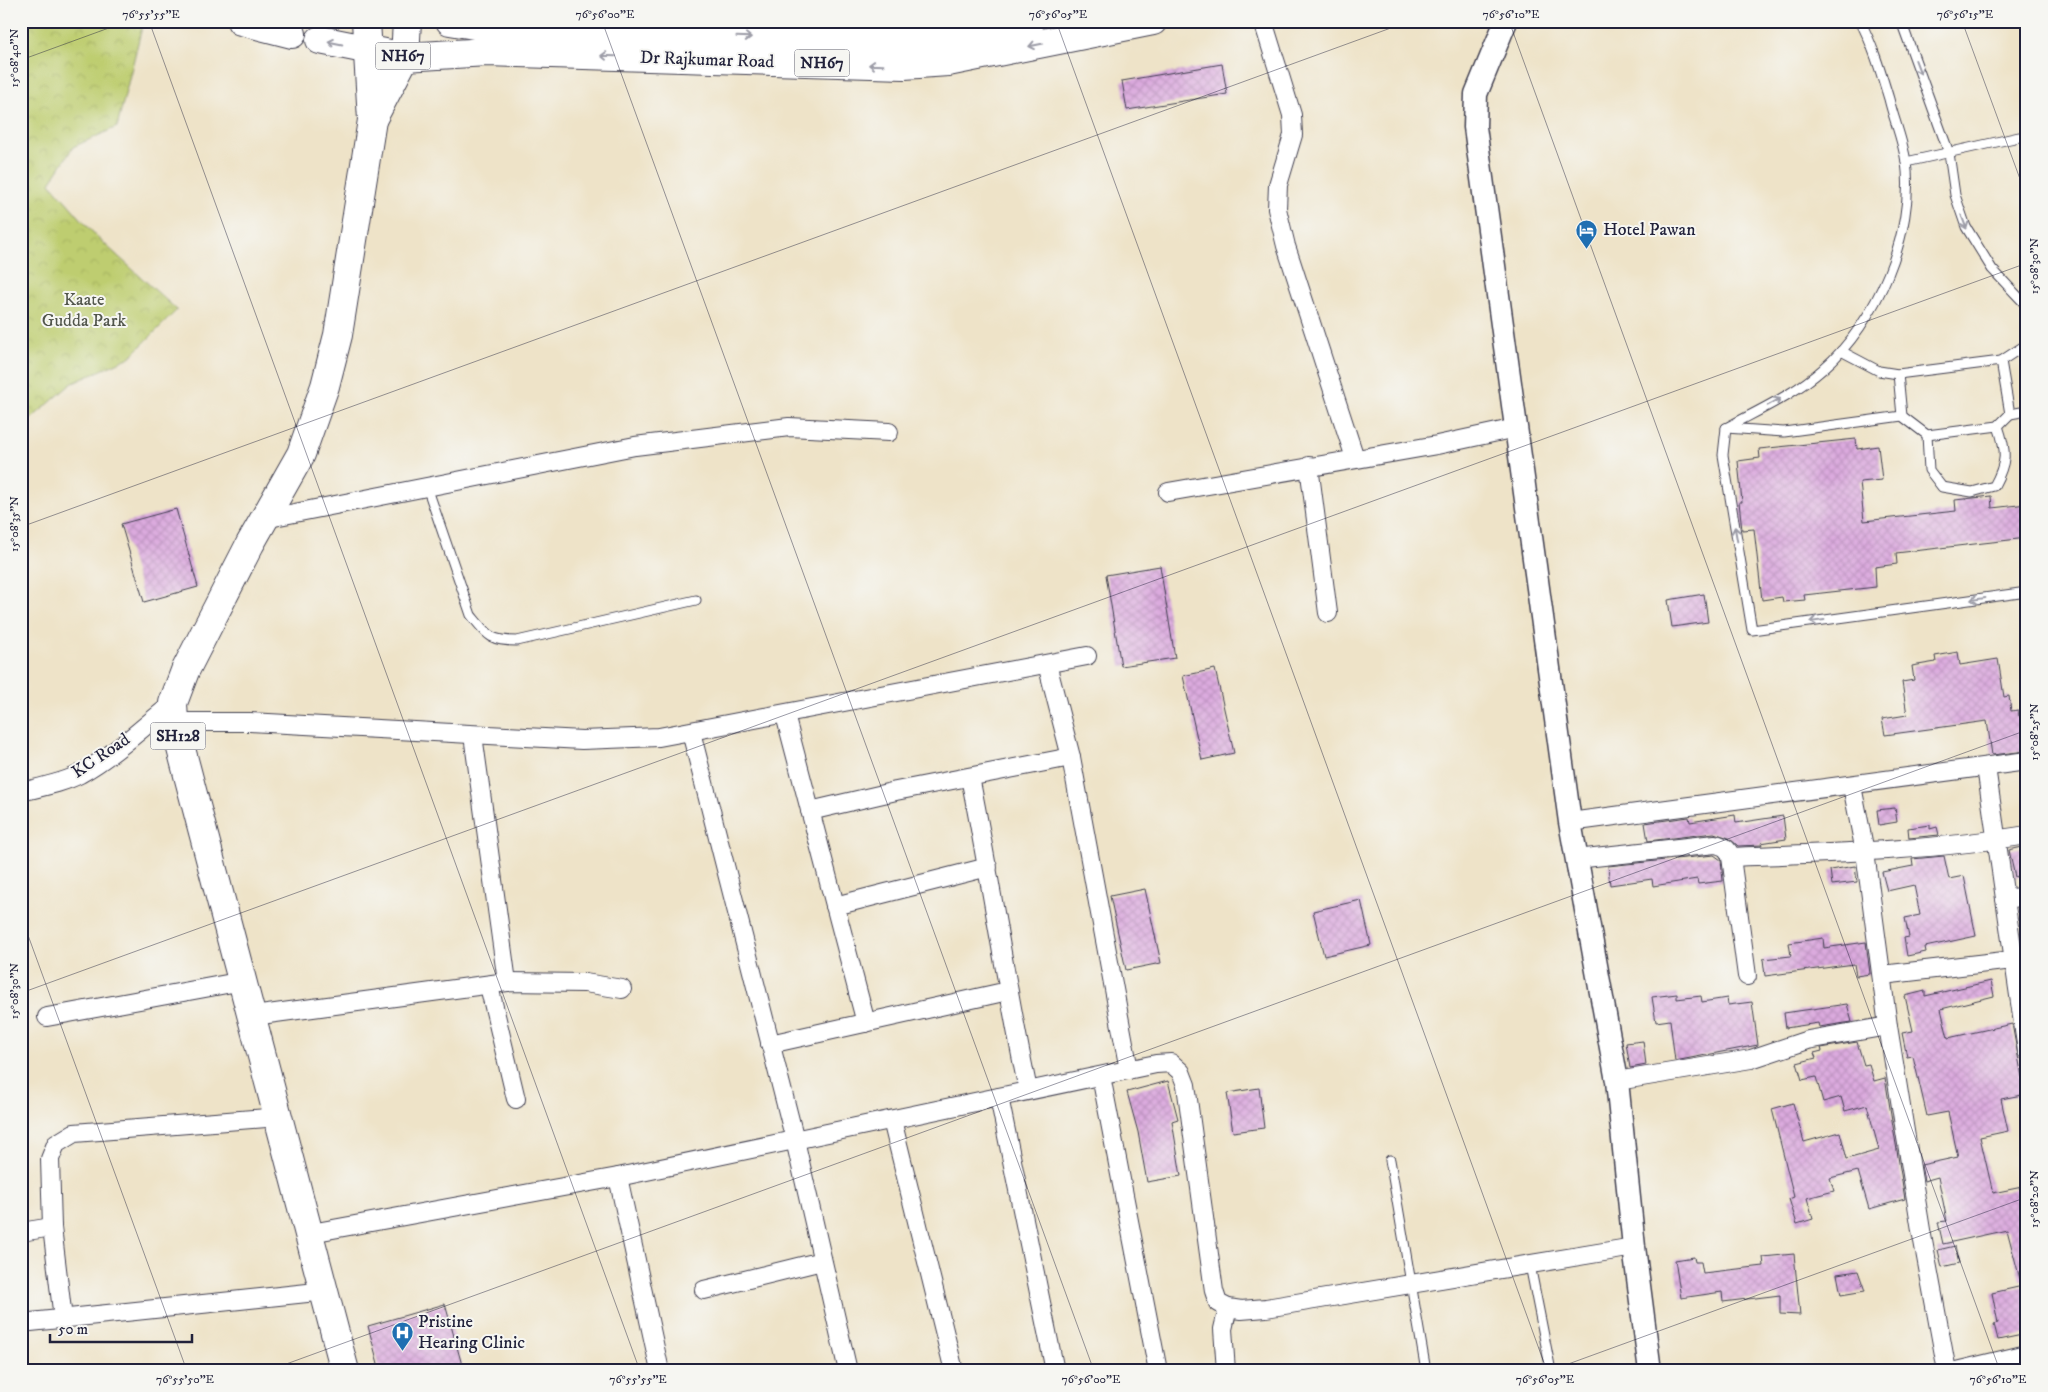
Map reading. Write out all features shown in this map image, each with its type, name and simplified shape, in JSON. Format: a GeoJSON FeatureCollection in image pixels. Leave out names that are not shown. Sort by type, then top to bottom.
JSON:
{"type":"FeatureCollection","features":[{"type":"Feature","properties":{"kind":"main road"},"geometry":{"type":"LineString","coordinates":[[240,21],[292,34]]}},
{"type":"Feature","properties":{"kind":"main road","name":"SH128"},"geometry":{"type":"LineString","coordinates":[[345,1371],[326,1291],[173,712],[186,671],[264,519],[301,454],[325,386],[338,334],[372,120],[366,50],[366,21]]}},
{"type":"Feature","properties":{"kind":"main road","name":"SH128"},"geometry":{"type":"LineString","coordinates":[[372,120],[405,57],[407,21]]}},
{"type":"Feature","properties":{"kind":"main road","name":"Dr Rajkumar Road"},"geometry":{"type":"LineString","coordinates":[[450,21],[486,40],[904,65],[948,62],[1153,21]]}},
{"type":"Feature","properties":{"kind":"main road","name":"Dr Rajkumar Road"},"geometry":{"type":"LineString","coordinates":[[320,40],[405,57],[486,40],[903,31],[944,33],[1031,21]]}},
{"type":"Feature","properties":{"kind":"street"},"geometry":{"type":"LineString","coordinates":[[1262,21],[1292,115],[1293,135],[1278,185],[1277,209],[1286,246],[1355,458]]}},
{"type":"Feature","properties":{"kind":"street"},"geometry":{"type":"LineString","coordinates":[[1506,21],[1476,94],[1475,127],[1570,822],[1617,1081],[1634,1247],[1650,1371]]}},
{"type":"Feature","properties":{"kind":"street"},"geometry":{"type":"LineString","coordinates":[[264,519],[635,446],[779,428],[889,432]]}},
{"type":"Feature","properties":{"kind":"street"},"geometry":{"type":"LineString","coordinates":[[1168,492],[1437,445],[1516,428]]}},
{"type":"Feature","properties":{"kind":"street"},"geometry":{"type":"LineString","coordinates":[[1309,466],[1328,613]]}},
{"type":"Feature","properties":{"kind":"street"},"geometry":{"type":"LineString","coordinates":[[173,712],[250,722],[473,735],[582,740],[659,738],[1087,656]]}},
{"type":"Feature","properties":{"kind":"street"},"geometry":{"type":"LineString","coordinates":[[1047,664],[1071,757],[1129,1070]]}},
{"type":"Feature","properties":{"kind":"street","name":"KC Road"},"geometry":{"type":"LineString","coordinates":[[21,792],[50,785],[80,774],[173,712]]}},
{"type":"Feature","properties":{"kind":"street"},"geometry":{"type":"LineString","coordinates":[[785,715],[866,1023]]}},
{"type":"Feature","properties":{"kind":"street"},"geometry":{"type":"LineString","coordinates":[[691,732],[795,1140],[848,1371]]}},
{"type":"Feature","properties":{"kind":"street"},"geometry":{"type":"LineString","coordinates":[[473,735],[507,982]]}},
{"type":"Feature","properties":{"kind":"street"},"geometry":{"type":"LineString","coordinates":[[810,811],[896,791],[1071,757]]}},
{"type":"Feature","properties":{"kind":"street"},"geometry":{"type":"LineString","coordinates":[[1570,822],[1852,786],[2027,761]]}},
{"type":"Feature","properties":{"kind":"street"},"geometry":{"type":"LineString","coordinates":[[1986,767],[2027,1052]]}},
{"type":"Feature","properties":{"kind":"street"},"geometry":{"type":"LineString","coordinates":[[970,777],[988,868],[1008,991],[1028,1090]]}},
{"type":"Feature","properties":{"kind":"street"},"geometry":{"type":"LineString","coordinates":[[1852,786],[1865,852],[1888,1026],[1921,1230],[1947,1371]]}},
{"type":"Feature","properties":{"kind":"street"},"geometry":{"type":"LineString","coordinates":[[1731,857],[1865,852],[1996,840],[2027,835]]}},
{"type":"Feature","properties":{"kind":"street"},"geometry":{"type":"LineString","coordinates":[[1576,859],[1715,844],[1729,850],[1747,976]]}},
{"type":"Feature","properties":{"kind":"street"},"geometry":{"type":"LineString","coordinates":[[835,906],[988,868]]}},
{"type":"Feature","properties":{"kind":"street"},"geometry":{"type":"LineString","coordinates":[[2004,899],[2027,896]]}},
{"type":"Feature","properties":{"kind":"street"},"geometry":{"type":"LineString","coordinates":[[1882,975],[2013,960]]}},
{"type":"Feature","properties":{"kind":"street"},"geometry":{"type":"LineString","coordinates":[[47,1017],[243,981]]}},
{"type":"Feature","properties":{"kind":"street"},"geometry":{"type":"LineString","coordinates":[[252,1016],[489,986],[507,982],[585,983],[622,989]]}},
{"type":"Feature","properties":{"kind":"street"},"geometry":{"type":"LineString","coordinates":[[489,986],[516,1099]]}},
{"type":"Feature","properties":{"kind":"street"},"geometry":{"type":"LineString","coordinates":[[770,1044],[1008,991]]}},
{"type":"Feature","properties":{"kind":"street"},"geometry":{"type":"LineString","coordinates":[[1617,1081],[1751,1059],[1808,1040],[1888,1026]]}},
{"type":"Feature","properties":{"kind":"street"},"geometry":{"type":"LineString","coordinates":[[310,1233],[618,1177],[1028,1090],[1156,1064],[1171,1064],[1181,1072],[1186,1085],[1214,1291],[1218,1303],[1228,1308],[1266,1308],[1634,1247]]}},
{"type":"Feature","properties":{"kind":"street"},"geometry":{"type":"LineString","coordinates":[[1101,1076],[1158,1371]]}},
{"type":"Feature","properties":{"kind":"street"},"geometry":{"type":"LineString","coordinates":[[999,1097],[1055,1371]]}},
{"type":"Feature","properties":{"kind":"street"},"geometry":{"type":"LineString","coordinates":[[63,1319],[52,1227],[50,1159],[56,1144],[74,1133],[279,1117]]}},
{"type":"Feature","properties":{"kind":"street"},"geometry":{"type":"LineString","coordinates":[[892,1120],[954,1371]]}},
{"type":"Feature","properties":{"kind":"street"},"geometry":{"type":"LineString","coordinates":[[618,1177],[660,1371]]}},
{"type":"Feature","properties":{"kind":"street"},"geometry":{"type":"LineString","coordinates":[[21,1232],[52,1227]]}},
{"type":"Feature","properties":{"kind":"street"},"geometry":{"type":"LineString","coordinates":[[704,1290],[822,1261]]}},
{"type":"Feature","properties":{"kind":"street"},"geometry":{"type":"LineString","coordinates":[[21,1323],[326,1291]]}},
{"type":"Feature","properties":{"kind":"street"},"geometry":{"type":"LineString","coordinates":[[1226,1371],[1223,1329],[1228,1308]]}},
{"type":"Feature","properties":{"kind":"street"},"geometry":{"type":"LineString","coordinates":[[1956,1371],[2027,1354]]}},
{"type":"Feature","properties":{"kind":"lane"},"geometry":{"type":"LineString","coordinates":[[1726,428],[1789,394],[1824,369],[1860,331],[1878,296],[1901,239],[1906,204],[1906,162],[1886,89],[1866,32],[1860,21]]}},
{"type":"Feature","properties":{"kind":"lane"},"geometry":{"type":"LineString","coordinates":[[1901,21],[1948,153],[1955,195],[1966,227],[1992,270],[2027,306]]}},
{"type":"Feature","properties":{"kind":"lane"},"geometry":{"type":"LineString","coordinates":[[1906,162],[2023,137],[2027,144]]}},
{"type":"Feature","properties":{"kind":"lane"},"geometry":{"type":"LineString","coordinates":[[1841,351],[1879,371],[1898,374],[2001,361],[2027,344]]}},
{"type":"Feature","properties":{"kind":"lane"},"geometry":{"type":"LineString","coordinates":[[2001,361],[2010,414]]}},
{"type":"Feature","properties":{"kind":"lane"},"geometry":{"type":"LineString","coordinates":[[1898,374],[1902,416]]}},
{"type":"Feature","properties":{"kind":"lane"},"geometry":{"type":"LineString","coordinates":[[1726,428],[1784,432],[1902,416],[1927,435],[1998,426],[2010,414],[2027,411]]}},
{"type":"Feature","properties":{"kind":"lane"},"geometry":{"type":"LineString","coordinates":[[1927,435],[1929,470],[1942,487],[1972,492],[1994,486],[2004,466],[2005,445],[1998,426]]}},
{"type":"Feature","properties":{"kind":"lane"},"geometry":{"type":"LineString","coordinates":[[1726,428],[1723,455],[1752,630],[2027,592]]}},
{"type":"Feature","properties":{"kind":"lane"},"geometry":{"type":"LineString","coordinates":[[427,487],[471,615],[485,632],[498,641],[517,641],[696,600]]}},
{"type":"Feature","properties":{"kind":"lane"},"geometry":{"type":"LineString","coordinates":[[1390,1160],[1426,1371]]}},
{"type":"Feature","properties":{"kind":"lane"},"geometry":{"type":"LineString","coordinates":[[1530,1265],[1551,1371]]}},
{"type":"Feature","properties":{"kind":"green space","name":"Kaate Gudda Park"},"geometry":{"type":"Polygon","coordinates":[[[21,21],[133,21],[143,23],[117,127],[73,147],[50,183],[97,237],[177,310],[130,357],[71,384],[31,419],[21,420],[21,21]]]}},
{"type":"Feature","properties":{"kind":"building"},"geometry":{"type":"Polygon","coordinates":[[[1222,64],[1227,94],[1127,110],[1122,81],[1222,64]]]}},
{"type":"Feature","properties":{"kind":"building"},"geometry":{"type":"Polygon","coordinates":[[[1856,439],[1857,449],[1878,446],[1882,480],[1860,482],[1864,521],[1956,511],[1955,500],[1991,496],[1992,508],[2027,504],[2027,538],[1896,553],[1897,564],[1875,567],[1876,587],[1804,595],[1805,600],[1783,602],[1782,597],[1762,600],[1754,529],[1742,530],[1739,502],[1742,502],[1738,461],[1760,458],[1759,449],[1856,439]]]}},
{"type":"Feature","properties":{"kind":"building"},"geometry":{"type":"Polygon","coordinates":[[[176,509],[198,587],[144,602],[121,524],[176,509]]]}},
{"type":"Feature","properties":{"kind":"building"},"geometry":{"type":"Polygon","coordinates":[[[1160,566],[1175,658],[1121,666],[1106,575],[1160,566]]]}},
{"type":"Feature","properties":{"kind":"building"},"geometry":{"type":"Polygon","coordinates":[[[1704,594],[1708,622],[1672,627],[1668,600],[1704,594]]]}},
{"type":"Feature","properties":{"kind":"building"},"geometry":{"type":"Polygon","coordinates":[[[1958,652],[1960,665],[1998,659],[2004,697],[2009,696],[2011,711],[2018,710],[2019,716],[2027,715],[2027,751],[1992,755],[1987,721],[1885,735],[1882,719],[1907,715],[1902,682],[1914,680],[1912,666],[1936,662],[1935,656],[1958,652]]]}},
{"type":"Feature","properties":{"kind":"building"},"geometry":{"type":"Polygon","coordinates":[[[1215,669],[1234,753],[1202,760],[1183,676],[1215,669]]]}},
{"type":"Feature","properties":{"kind":"building"},"geometry":{"type":"Polygon","coordinates":[[[1895,808],[1897,822],[1879,825],[1877,810],[1895,808]]]}},
{"type":"Feature","properties":{"kind":"building"},"geometry":{"type":"Polygon","coordinates":[[[1735,815],[1736,823],[1783,816],[1786,839],[1761,843],[1762,845],[1738,846],[1729,838],[1714,833],[1648,841],[1645,823],[1689,817],[1690,822],[1735,815]]]}},
{"type":"Feature","properties":{"kind":"building"},"geometry":{"type":"Polygon","coordinates":[[[1930,825],[1930,829],[1937,827],[1939,835],[1909,838],[1908,828],[1930,825]]]}},
{"type":"Feature","properties":{"kind":"building"},"geometry":{"type":"Polygon","coordinates":[[[2027,846],[2027,873],[2015,877],[2009,850],[2027,846]]]}},
{"type":"Feature","properties":{"kind":"building"},"geometry":{"type":"Polygon","coordinates":[[[1714,855],[1721,860],[1723,881],[1698,884],[1697,879],[1653,886],[1652,879],[1610,885],[1608,866],[1714,855]]]}},
{"type":"Feature","properties":{"kind":"building"},"geometry":{"type":"Polygon","coordinates":[[[1944,856],[1949,879],[1964,876],[1976,936],[1925,947],[1926,952],[1907,956],[1904,938],[1909,937],[1905,918],[1920,915],[1914,885],[1887,891],[1882,872],[1913,866],[1912,859],[1944,856]]]}},
{"type":"Feature","properties":{"kind":"building"},"geometry":{"type":"Polygon","coordinates":[[[1855,866],[1857,882],[1832,885],[1830,870],[1855,866]]]}},
{"type":"Feature","properties":{"kind":"building"},"geometry":{"type":"Polygon","coordinates":[[[1145,889],[1161,963],[1126,970],[1110,896],[1145,889]]]}},
{"type":"Feature","properties":{"kind":"building"},"geometry":{"type":"Polygon","coordinates":[[[1361,900],[1371,945],[1324,956],[1313,911],[1361,900]]]}},
{"type":"Feature","properties":{"kind":"building"},"geometry":{"type":"Polygon","coordinates":[[[1823,938],[1824,948],[1866,942],[1870,974],[1856,976],[1854,964],[1765,976],[1763,959],[1791,956],[1789,943],[1823,938]]]}},
{"type":"Feature","properties":{"kind":"building"},"geometry":{"type":"Polygon","coordinates":[[[1991,981],[1994,996],[1941,1009],[1948,1038],[2012,1024],[2022,1077],[2027,1076],[2027,1094],[2001,1099],[2008,1131],[1980,1137],[1993,1193],[2027,1186],[2027,1278],[2020,1279],[2007,1230],[1943,1244],[1938,1222],[1947,1221],[1938,1177],[1924,1181],[1921,1165],[1958,1157],[1948,1112],[1927,1116],[1913,1056],[1907,1057],[1902,1033],[1913,1031],[1905,996],[1925,991],[1925,996],[1991,981]]]}},
{"type":"Feature","properties":{"kind":"building"},"geometry":{"type":"Polygon","coordinates":[[[1677,994],[1677,999],[1701,996],[1702,1002],[1727,998],[1728,1005],[1752,1002],[1758,1045],[1675,1061],[1670,1020],[1656,1022],[1652,997],[1677,994]]]}},
{"type":"Feature","properties":{"kind":"building"},"geometry":{"type":"Polygon","coordinates":[[[1847,1004],[1852,1022],[1819,1027],[1818,1023],[1786,1028],[1784,1013],[1847,1004]]]}},
{"type":"Feature","properties":{"kind":"building"},"geometry":{"type":"Polygon","coordinates":[[[1643,1041],[1646,1065],[1630,1068],[1626,1043],[1643,1041]]]}},
{"type":"Feature","properties":{"kind":"building"},"geometry":{"type":"Polygon","coordinates":[[[1857,1042],[1864,1065],[1869,1064],[1874,1081],[1885,1078],[1905,1199],[1869,1209],[1858,1171],[1830,1178],[1834,1191],[1807,1198],[1813,1219],[1797,1224],[1789,1199],[1794,1197],[1772,1109],[1793,1103],[1804,1142],[1840,1132],[1847,1159],[1879,1150],[1867,1105],[1845,1111],[1841,1097],[1823,1102],[1816,1077],[1802,1080],[1797,1063],[1816,1058],[1814,1053],[1822,1051],[1821,1048],[1857,1042]]]}},
{"type":"Feature","properties":{"kind":"building"},"geometry":{"type":"Polygon","coordinates":[[[1168,1081],[1178,1119],[1172,1121],[1181,1176],[1147,1182],[1138,1132],[1127,1092],[1168,1081]]]}},
{"type":"Feature","properties":{"kind":"building"},"geometry":{"type":"Polygon","coordinates":[[[1259,1088],[1264,1128],[1233,1132],[1227,1093],[1259,1088]]]}},
{"type":"Feature","properties":{"kind":"building"},"geometry":{"type":"Polygon","coordinates":[[[1955,1246],[1959,1263],[1942,1267],[1938,1250],[1955,1246]]]}},
{"type":"Feature","properties":{"kind":"building"},"geometry":{"type":"Polygon","coordinates":[[[1794,1254],[1800,1315],[1780,1314],[1780,1295],[1723,1302],[1722,1292],[1681,1298],[1675,1260],[1694,1257],[1695,1262],[1701,1262],[1703,1273],[1764,1266],[1763,1257],[1794,1254]]]}},
{"type":"Feature","properties":{"kind":"building"},"geometry":{"type":"Polygon","coordinates":[[[1858,1271],[1865,1291],[1841,1295],[1837,1274],[1858,1271]]]}},
{"type":"Feature","properties":{"kind":"building"},"geometry":{"type":"Polygon","coordinates":[[[2027,1285],[2027,1334],[1998,1340],[1994,1324],[1998,1323],[1992,1293],[2027,1285]]]}},
{"type":"Feature","properties":{"kind":"building"},"geometry":{"type":"Polygon","coordinates":[[[445,1304],[462,1365],[441,1371],[380,1371],[368,1326],[445,1304]]]}},
{"type":"Feature","properties":{"kind":"place","name":"Hotel Pawan"},"geometry":{"type":"Point","coordinates":[1587,249]}},
{"type":"Feature","properties":{"kind":"place","name":"Pristine Hearing Clinic"},"geometry":{"type":"Point","coordinates":[402,1351]}}]}
